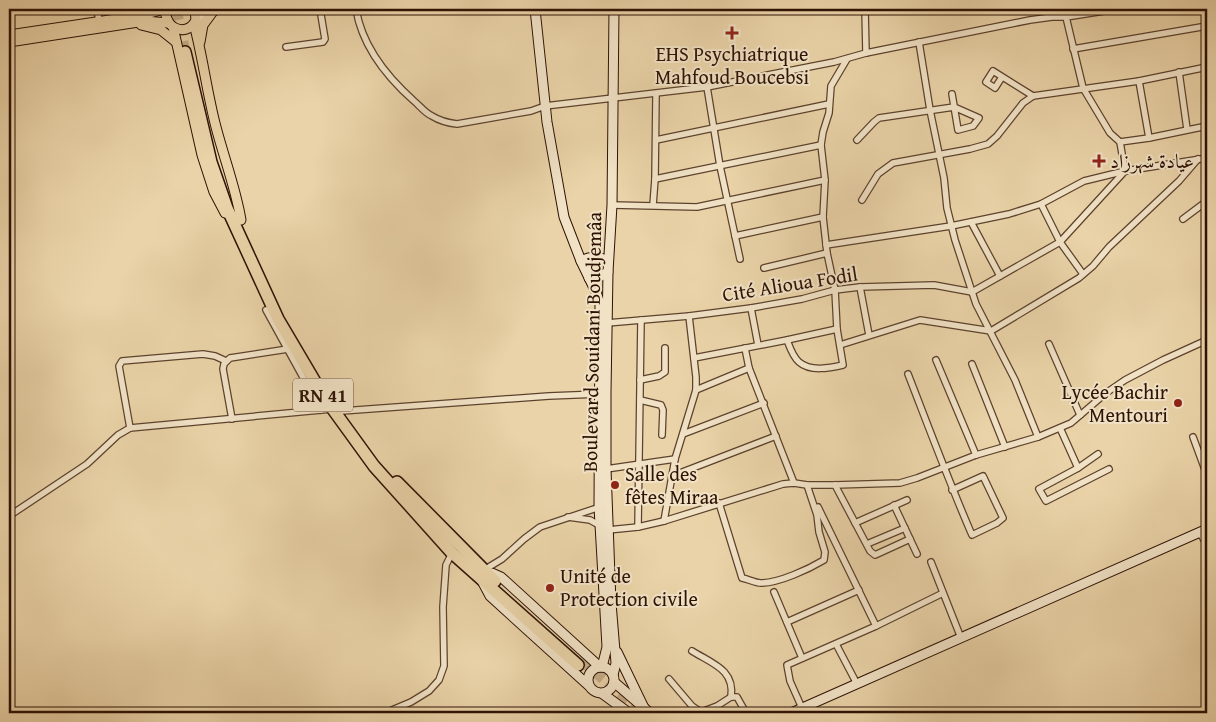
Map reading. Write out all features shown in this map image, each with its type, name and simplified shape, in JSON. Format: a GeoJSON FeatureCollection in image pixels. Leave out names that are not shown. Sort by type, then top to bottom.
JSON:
{"type":"FeatureCollection","features":[{"type":"Feature","properties":{"kind":"highway","name":"RN 41"},"geometry":{"type":"LineString","coordinates":[[192,50],[218,158],[237,221],[332,410],[374,466],[452,554],[484,574]]}},
{"type":"Feature","properties":{"kind":"highway","name":"RN 41"},"geometry":{"type":"LineString","coordinates":[[332,410],[484,574],[582,661]]}},
{"type":"Feature","properties":{"kind":"main road"},"geometry":{"type":"LineString","coordinates":[[9,35],[148,14],[165,9],[166,17],[176,42],[196,134],[206,169],[219,203],[237,221]]}},
{"type":"Feature","properties":{"kind":"main road"},"geometry":{"type":"LineString","coordinates":[[192,50],[195,9]]}},
{"type":"Feature","properties":{"kind":"main road"},"geometry":{"type":"LineString","coordinates":[[9,42],[154,21],[177,29],[186,29],[217,9]]}},
{"type":"Feature","properties":{"kind":"main road"},"geometry":{"type":"LineString","coordinates":[[192,50],[203,25],[217,9]]}},
{"type":"Feature","properties":{"kind":"main road"},"geometry":{"type":"LineString","coordinates":[[535,9],[547,122],[564,216],[589,278],[599,277],[608,272]]}},
{"type":"Feature","properties":{"kind":"main road","name":"Boulevard Souidani Boudjemâa"},"geometry":{"type":"LineString","coordinates":[[603,506],[606,469],[608,261],[612,205],[614,9]]}},
{"type":"Feature","properties":{"kind":"main road"},"geometry":{"type":"LineString","coordinates":[[124,24],[154,27],[165,32],[176,42]]}},
{"type":"Feature","properties":{"kind":"main road"},"geometry":{"type":"LineString","coordinates":[[581,262],[597,257],[608,261]]}},
{"type":"Feature","properties":{"kind":"main road","name":"Boulevard Souidani Boudjemâa"},"geometry":{"type":"LineString","coordinates":[[589,278],[600,304],[599,394],[603,506],[611,608],[610,646],[616,667],[614,678]]}},
{"type":"Feature","properties":{"kind":"main road"},"geometry":{"type":"LineString","coordinates":[[791,713],[1204,531]]}},
{"type":"Feature","properties":{"kind":"main road"},"geometry":{"type":"LineString","coordinates":[[484,574],[484,588],[490,596],[588,685],[592,691],[603,694],[629,713]]}},
{"type":"Feature","properties":{"kind":"main road"},"geometry":{"type":"LineString","coordinates":[[582,661],[610,646],[647,711]]}},
{"type":"Feature","properties":{"kind":"main road","name":"Boulevard Souidani Boudjemâa"},"geometry":{"type":"LineString","coordinates":[[601,667],[610,646]]}},
{"type":"Feature","properties":{"kind":"main road"},"geometry":{"type":"LineString","coordinates":[[582,661],[610,670],[614,678],[647,711]]}},
{"type":"Feature","properties":{"kind":"main road"},"geometry":{"type":"LineString","coordinates":[[588,685],[588,678],[591,672],[601,667]]}},
{"type":"Feature","properties":{"kind":"main road"},"geometry":{"type":"LineString","coordinates":[[603,694],[612,688],[614,678]]}},
{"type":"Feature","properties":{"kind":"street"},"geometry":{"type":"LineString","coordinates":[[97,9],[99,22]]}},
{"type":"Feature","properties":{"kind":"street"},"geometry":{"type":"LineString","coordinates":[[286,48],[323,42],[325,39],[320,9]]}},
{"type":"Feature","properties":{"kind":"street"},"geometry":{"type":"LineString","coordinates":[[356,9],[364,37],[374,55],[407,95],[430,116],[457,124],[531,111],[546,106],[707,87],[1041,18],[1066,17],[1077,12],[1116,9]]}},
{"type":"Feature","properties":{"kind":"street"},"geometry":{"type":"LineString","coordinates":[[865,9],[866,53]]}},
{"type":"Feature","properties":{"kind":"street"},"geometry":{"type":"LineString","coordinates":[[1066,17],[1083,88],[1110,134],[1120,142],[1125,171]]}},
{"type":"Feature","properties":{"kind":"street"},"geometry":{"type":"LineString","coordinates":[[1073,49],[1207,26]]}},
{"type":"Feature","properties":{"kind":"street"},"geometry":{"type":"LineString","coordinates":[[918,42],[940,154],[951,226],[976,304],[1015,380],[1038,437]]}},
{"type":"Feature","properties":{"kind":"street"},"geometry":{"type":"LineString","coordinates":[[787,340],[792,353],[800,363],[817,368],[843,365],[835,290],[827,253],[823,217],[825,180],[821,145],[829,113],[831,86],[847,58]]}},
{"type":"Feature","properties":{"kind":"street"},"geometry":{"type":"LineString","coordinates":[[862,200],[878,174],[893,163],[988,144],[997,136],[1023,102],[1033,96],[1139,80],[1207,67]]}},
{"type":"Feature","properties":{"kind":"street"},"geometry":{"type":"LineString","coordinates":[[1179,72],[1187,130]]}},
{"type":"Feature","properties":{"kind":"street"},"geometry":{"type":"LineString","coordinates":[[1002,77],[1033,96]]}},
{"type":"Feature","properties":{"kind":"street"},"geometry":{"type":"LineString","coordinates":[[1139,80],[1149,138]]}},
{"type":"Feature","properties":{"kind":"street"},"geometry":{"type":"LineString","coordinates":[[707,87],[720,166],[740,259]]}},
{"type":"Feature","properties":{"kind":"street"},"geometry":{"type":"LineString","coordinates":[[653,205],[656,94]]}},
{"type":"Feature","properties":{"kind":"street"},"geometry":{"type":"LineString","coordinates":[[857,140],[880,118],[954,107],[978,118],[973,126],[958,130],[954,107],[952,94]]}},
{"type":"Feature","properties":{"kind":"street"},"geometry":{"type":"LineString","coordinates":[[656,140],[830,104]]}},
{"type":"Feature","properties":{"kind":"street"},"geometry":{"type":"LineString","coordinates":[[1120,142],[1207,126]]}},
{"type":"Feature","properties":{"kind":"street"},"geometry":{"type":"LineString","coordinates":[[655,178],[821,145]]}},
{"type":"Feature","properties":{"kind":"street"},"geometry":{"type":"LineString","coordinates":[[826,245],[951,226],[1009,214],[1041,204],[1084,181],[1125,171],[1207,158]]}},
{"type":"Feature","properties":{"kind":"street"},"geometry":{"type":"LineString","coordinates":[[840,345],[920,320],[991,331],[1084,274],[1109,247],[1179,181],[1198,159]]}},
{"type":"Feature","properties":{"kind":"street"},"geometry":{"type":"LineString","coordinates":[[972,292],[1060,242],[1125,171]]}},
{"type":"Feature","properties":{"kind":"street"},"geometry":{"type":"LineString","coordinates":[[612,205],[697,207],[825,180]]}},
{"type":"Feature","properties":{"kind":"street"},"geometry":{"type":"LineString","coordinates":[[1183,219],[1207,201]]}},
{"type":"Feature","properties":{"kind":"street"},"geometry":{"type":"LineString","coordinates":[[1041,204],[1060,242],[1084,274]]}},
{"type":"Feature","properties":{"kind":"street"},"geometry":{"type":"LineString","coordinates":[[735,236],[823,217]]}},
{"type":"Feature","properties":{"kind":"street"},"geometry":{"type":"LineString","coordinates":[[971,222],[1000,276]]}},
{"type":"Feature","properties":{"kind":"street"},"geometry":{"type":"LineString","coordinates":[[764,268],[827,253]]}},
{"type":"Feature","properties":{"kind":"street","name":"Cité Alioua Fodil"},"geometry":{"type":"LineString","coordinates":[[607,322],[689,316],[751,308],[802,299],[835,290],[934,285],[972,292]]}},
{"type":"Feature","properties":{"kind":"street"},"geometry":{"type":"LineString","coordinates":[[860,288],[869,335]]}},
{"type":"Feature","properties":{"kind":"street"},"geometry":{"type":"LineString","coordinates":[[751,308],[758,345]]}},
{"type":"Feature","properties":{"kind":"street"},"geometry":{"type":"LineString","coordinates":[[266,310],[288,350],[332,410]]}},
{"type":"Feature","properties":{"kind":"street"},"geometry":{"type":"LineString","coordinates":[[664,521],[675,459],[696,390],[689,316]]}},
{"type":"Feature","properties":{"kind":"street"},"geometry":{"type":"LineString","coordinates":[[638,527],[641,320]]}},
{"type":"Feature","properties":{"kind":"street"},"geometry":{"type":"LineString","coordinates":[[694,358],[838,329]]}},
{"type":"Feature","properties":{"kind":"street"},"geometry":{"type":"LineString","coordinates":[[568,517],[586,519],[604,527],[638,527],[664,521],[772,487],[794,483],[835,485],[900,483],[976,455],[1038,437],[1071,423],[1106,393],[1125,380],[1207,340]]}},
{"type":"Feature","properties":{"kind":"street"},"geometry":{"type":"LineString","coordinates":[[1049,344],[1080,416]]}},
{"type":"Feature","properties":{"kind":"street"},"geometry":{"type":"LineString","coordinates":[[640,380],[659,376],[665,372],[666,348]]}},
{"type":"Feature","properties":{"kind":"street"},"geometry":{"type":"LineString","coordinates":[[745,348],[749,368],[794,483]]}},
{"type":"Feature","properties":{"kind":"street"},"geometry":{"type":"LineString","coordinates":[[232,419],[223,369],[226,361],[230,358],[288,350]]}},
{"type":"Feature","properties":{"kind":"street"},"geometry":{"type":"LineString","coordinates":[[130,428],[119,366],[122,361],[203,354],[215,356],[226,361]]}},
{"type":"Feature","properties":{"kind":"street"},"geometry":{"type":"LineString","coordinates":[[936,360],[976,455]]}},
{"type":"Feature","properties":{"kind":"street"},"geometry":{"type":"LineString","coordinates":[[972,364],[1005,448]]}},
{"type":"Feature","properties":{"kind":"street"},"geometry":{"type":"LineString","coordinates":[[696,390],[749,368]]}},
{"type":"Feature","properties":{"kind":"street"},"geometry":{"type":"LineString","coordinates":[[908,374],[952,490],[972,535],[998,524],[1004,518],[984,476],[952,490]]}},
{"type":"Feature","properties":{"kind":"street"},"geometry":{"type":"LineString","coordinates":[[9,516],[87,464],[118,435],[130,428],[332,410],[599,394]]}},
{"type":"Feature","properties":{"kind":"street"},"geometry":{"type":"LineString","coordinates":[[640,400],[662,405],[662,435]]}},
{"type":"Feature","properties":{"kind":"street"},"geometry":{"type":"LineString","coordinates":[[683,434],[764,403]]}},
{"type":"Feature","properties":{"kind":"street"},"geometry":{"type":"LineString","coordinates":[[1060,428],[1078,468]]}},
{"type":"Feature","properties":{"kind":"street"},"geometry":{"type":"LineString","coordinates":[[672,476],[776,436]]}},
{"type":"Feature","properties":{"kind":"street"},"geometry":{"type":"LineString","coordinates":[[1193,437],[1207,475]]}},
{"type":"Feature","properties":{"kind":"street"},"geometry":{"type":"LineString","coordinates":[[1098,454],[1078,468],[1039,489],[1046,501],[1108,469]]}},
{"type":"Feature","properties":{"kind":"street"},"geometry":{"type":"LineString","coordinates":[[606,469],[675,459]]}},
{"type":"Feature","properties":{"kind":"street"},"geometry":{"type":"LineString","coordinates":[[719,503],[742,578],[761,583],[784,578],[824,560],[825,552],[818,532],[817,514],[807,485]]}},
{"type":"Feature","properties":{"kind":"street"},"geometry":{"type":"LineString","coordinates":[[807,485],[876,626]]}},
{"type":"Feature","properties":{"kind":"street"},"geometry":{"type":"LineString","coordinates":[[835,485],[854,523],[870,551],[875,555],[910,539]]}},
{"type":"Feature","properties":{"kind":"street"},"geometry":{"type":"LineString","coordinates":[[854,523],[907,500]]}},
{"type":"Feature","properties":{"kind":"street"},"geometry":{"type":"LineString","coordinates":[[894,505],[917,554]]}},
{"type":"Feature","properties":{"kind":"street"},"geometry":{"type":"LineString","coordinates":[[484,574],[536,530],[550,523],[603,506]]}},
{"type":"Feature","properties":{"kind":"street"},"geometry":{"type":"LineString","coordinates":[[867,544],[905,528]]}},
{"type":"Feature","properties":{"kind":"street"},"geometry":{"type":"LineString","coordinates":[[1204,531],[1207,545]]}},
{"type":"Feature","properties":{"kind":"street"},"geometry":{"type":"LineString","coordinates":[[392,710],[411,702],[429,691],[439,680],[444,666],[443,607],[446,565],[452,554]]}},
{"type":"Feature","properties":{"kind":"street"},"geometry":{"type":"LineString","coordinates":[[931,562],[961,638]]}},
{"type":"Feature","properties":{"kind":"street"},"geometry":{"type":"LineString","coordinates":[[787,622],[859,590]]}},
{"type":"Feature","properties":{"kind":"street"},"geometry":{"type":"LineString","coordinates":[[774,592],[802,658]]}},
{"type":"Feature","properties":{"kind":"street"},"geometry":{"type":"LineString","coordinates":[[802,708],[790,681],[787,665],[876,626],[943,593]]}},
{"type":"Feature","properties":{"kind":"street"},"geometry":{"type":"LineString","coordinates":[[836,644],[857,684]]}},
{"type":"Feature","properties":{"kind":"street"},"geometry":{"type":"LineString","coordinates":[[692,651],[726,673],[732,686],[731,697]]}},
{"type":"Feature","properties":{"kind":"street"},"geometry":{"type":"LineString","coordinates":[[669,679],[688,702],[701,712],[717,706],[731,697],[738,697],[746,713]]}},
{"type":"Feature","properties":{"kind":"tunnel"},"geometry":{"type":"LineString","coordinates":[[176,9],[185,52]]}},
{"type":"Feature","properties":{"kind":"tunnel"},"geometry":{"type":"LineString","coordinates":[[582,661],[644,713]]}},
{"type":"Feature","properties":{"kind":"place","name":"EHS Psychiatrique Mahfoud Boucebsi"},"geometry":{"type":"Point","coordinates":[732,33]}},
{"type":"Feature","properties":{"kind":"place","name":"عيادة شهرزاد"},"geometry":{"type":"Point","coordinates":[1099,161]}},
{"type":"Feature","properties":{"kind":"place","name":"Lycée Bachir Mentouri"},"geometry":{"type":"Point","coordinates":[1178,403]}},
{"type":"Feature","properties":{"kind":"place","name":"Salle des fêtes Miraa"},"geometry":{"type":"Point","coordinates":[615,485]}},
{"type":"Feature","properties":{"kind":"place","name":"Unité de Protection civile"},"geometry":{"type":"Point","coordinates":[550,588]}}]}
